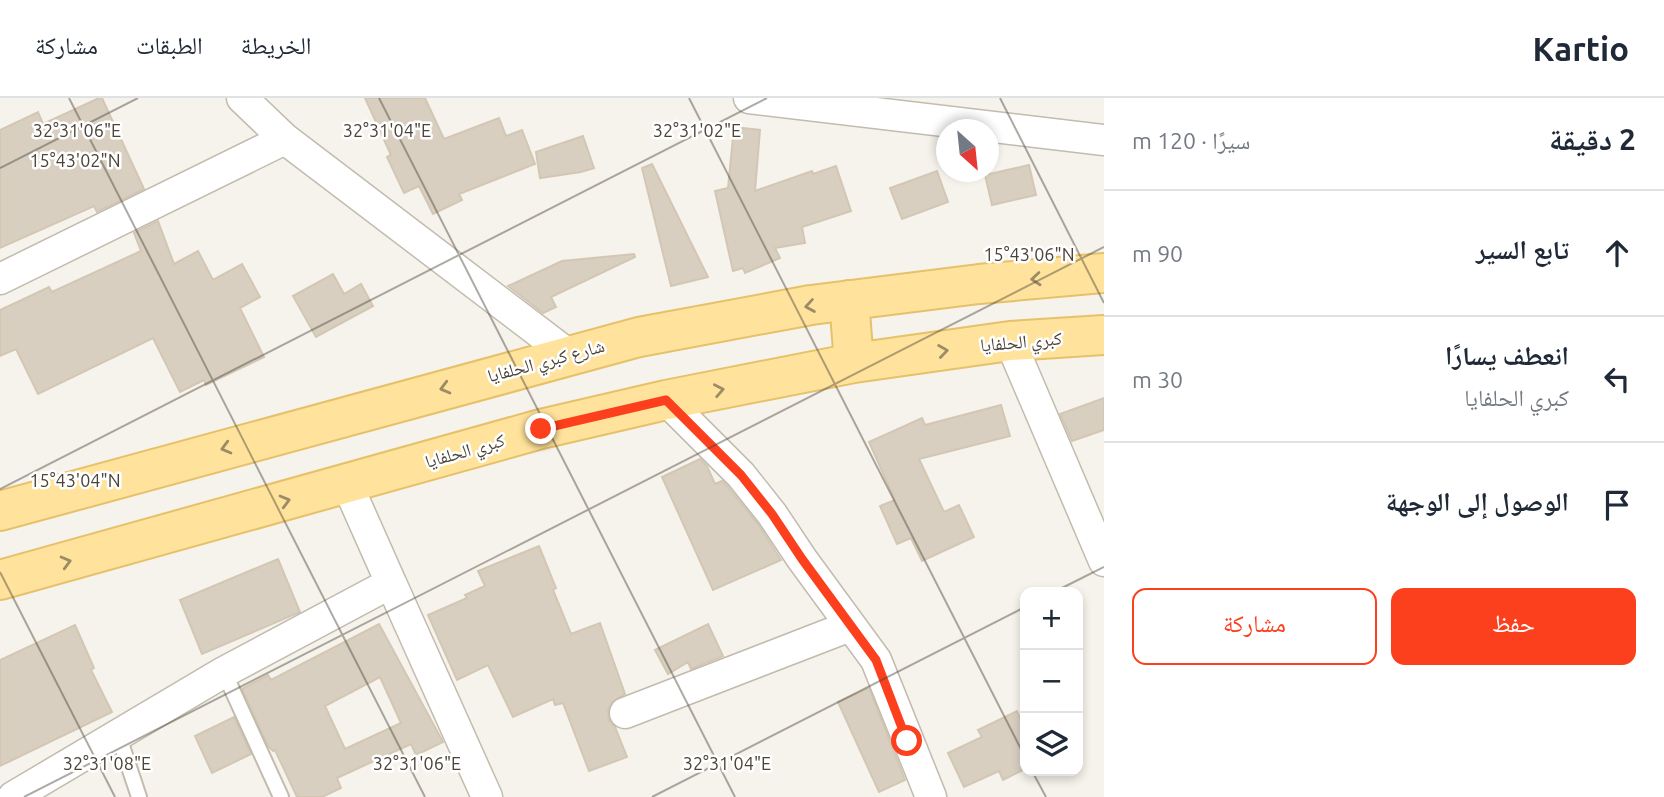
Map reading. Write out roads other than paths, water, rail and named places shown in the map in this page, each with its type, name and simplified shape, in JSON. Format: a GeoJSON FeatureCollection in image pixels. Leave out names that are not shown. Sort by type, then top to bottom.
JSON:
{"type":"FeatureCollection","features":[{"type":"Feature","properties":{"kind":"main road","name":"شارع كبري الحلفايا"},"geometry":{"type":"LineString","coordinates":[[0,511],[569,355],[653,335],[811,305],[979,284],[1104,273]]}},
{"type":"Feature","properties":{"kind":"main road"},"geometry":{"type":"LineString","coordinates":[[979,284],[996,343]]}},
{"type":"Feature","properties":{"kind":"main road"},"geometry":{"type":"LineString","coordinates":[[849,300],[854,363]]}},
{"type":"Feature","properties":{"kind":"main road","name":"كبري الحلفايا"},"geometry":{"type":"LineString","coordinates":[[0,580],[541,429],[666,400],[854,363],[996,343],[1104,335]]}},
{"type":"Feature","properties":{"kind":"street"},"geometry":{"type":"LineString","coordinates":[[242,98],[285,139],[569,355]]}},
{"type":"Feature","properties":{"kind":"street"},"geometry":{"type":"LineString","coordinates":[[749,98],[1104,140]]}},
{"type":"Feature","properties":{"kind":"street"},"geometry":{"type":"LineString","coordinates":[[0,279],[285,139]]}},
{"type":"Feature","properties":{"kind":"street"},"geometry":{"type":"LineString","coordinates":[[996,343],[1104,561]]}},
{"type":"Feature","properties":{"kind":"street"},"geometry":{"type":"LineString","coordinates":[[666,400],[741,475],[876,660],[931,797]]}},
{"type":"Feature","properties":{"kind":"street"},"geometry":{"type":"LineString","coordinates":[[348,484],[487,797]]}},
{"type":"Feature","properties":{"kind":"street"},"geometry":{"type":"LineString","coordinates":[[13,797],[224,672],[391,583]]}},
{"type":"Feature","properties":{"kind":"street"},"geometry":{"type":"LineString","coordinates":[[625,713],[850,626]]}},
{"type":"Feature","properties":{"kind":"lane"},"geometry":{"type":"LineString","coordinates":[[224,672],[281,797]]}},
{"type":"Feature","properties":{"kind":"lane"},"geometry":{"type":"LineString","coordinates":[[118,734],[139,797]]}}]}
